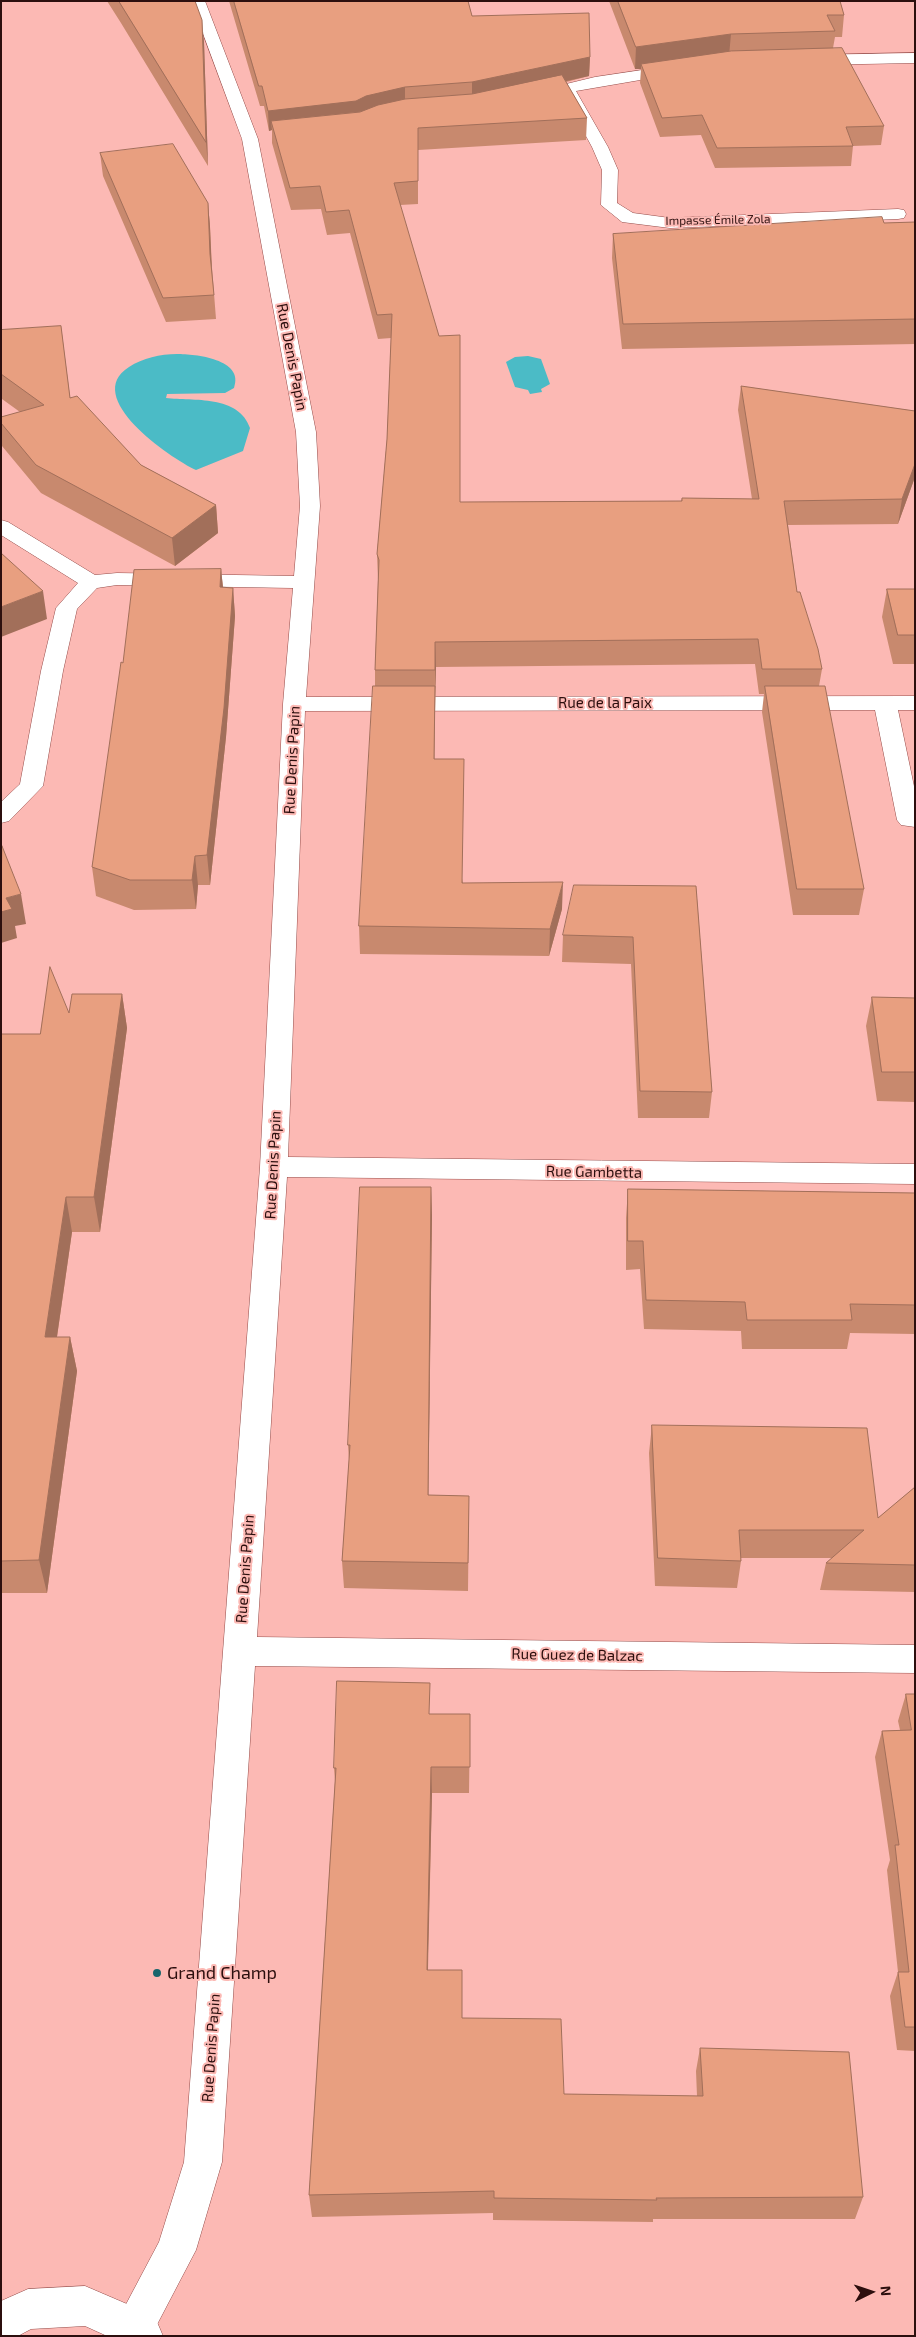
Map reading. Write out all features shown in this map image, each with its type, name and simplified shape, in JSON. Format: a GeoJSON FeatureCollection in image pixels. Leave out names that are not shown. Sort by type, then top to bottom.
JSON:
{"type":"FeatureCollection","features":[{"type":"Feature","properties":{"kind":"street","name":"Rue Denis Papin"},"geometry":{"type":"LineString","coordinates":[[139,2332],[176,2250],[203,2162],[274,1167],[280,991],[294,704],[302,582],[310,506],[306,432],[260,138],[198,1]]}},
{"type":"Feature","properties":{"kind":"street"},"geometry":{"type":"LineString","coordinates":[[798,60],[915,58]]}},
{"type":"Feature","properties":{"kind":"street"},"geometry":{"type":"LineString","coordinates":[[520,99],[595,82],[690,68]]}},
{"type":"Feature","properties":{"kind":"street","name":"Impasse Émile Zola"},"geometry":{"type":"LineString","coordinates":[[568,88],[600,147],[610,170],[608,205],[628,218],[670,223],[898,214]]}},
{"type":"Feature","properties":{"kind":"street"},"geometry":{"type":"LineString","coordinates":[[1,526],[91,582],[117,579],[302,582]]}},
{"type":"Feature","properties":{"kind":"street"},"geometry":{"type":"LineString","coordinates":[[1,816],[31,786],[52,671],[67,608],[91,582]]}},
{"type":"Feature","properties":{"kind":"street"},"geometry":{"type":"LineString","coordinates":[[886,703],[909,820],[915,820]]}},
{"type":"Feature","properties":{"kind":"street","name":"Rue de la Paix"},"geometry":{"type":"LineString","coordinates":[[294,704],[915,703]]}},
{"type":"Feature","properties":{"kind":"street","name":"Rue Gambetta"},"geometry":{"type":"LineString","coordinates":[[274,1167],[915,1174]]}},
{"type":"Feature","properties":{"kind":"street","name":"Rue Guez de Balzac"},"geometry":{"type":"LineString","coordinates":[[239,1651],[915,1659]]}},
{"type":"Feature","properties":{"kind":"street"},"geometry":{"type":"LineString","coordinates":[[1,2323],[28,2310],[85,2306],[139,2332]]}},
{"type":"Feature","properties":{"kind":"water"},"geometry":{"type":"Polygon","coordinates":[[[177,354],[206,357],[226,364],[232,370],[235,378],[234,388],[225,393],[167,394],[166,398],[202,400],[226,405],[244,417],[250,428],[243,451],[196,470],[168,453],[135,425],[122,410],[116,394],[117,380],[129,367],[152,357],[177,354]]]}},
{"type":"Feature","properties":{"kind":"water"},"geometry":{"type":"Polygon","coordinates":[[[528,356],[541,359],[550,384],[541,389],[542,392],[530,394],[528,390],[515,387],[506,362],[515,357],[528,356]]]}},
{"type":"Feature","properties":{"kind":"building"},"geometry":{"type":"Polygon","coordinates":[[[119,1],[195,1],[202,20],[206,142],[119,1]]]}},
{"type":"Feature","properties":{"kind":"building"},"geometry":{"type":"Polygon","coordinates":[[[234,1],[468,1],[472,16],[589,13],[590,57],[472,82],[405,87],[366,96],[356,101],[268,111],[262,86],[259,86],[234,1]]]}},
{"type":"Feature","properties":{"kind":"building"},"geometry":{"type":"Polygon","coordinates":[[[618,1],[840,1],[844,15],[827,15],[835,31],[731,34],[636,47],[618,1]]]}},
{"type":"Feature","properties":{"kind":"building"},"geometry":{"type":"Polygon","coordinates":[[[842,48],[884,126],[846,127],[853,146],[717,148],[702,115],[662,118],[641,64],[731,51],[842,48]]]}},
{"type":"Feature","properties":{"kind":"building"},"geometry":{"type":"Polygon","coordinates":[[[562,75],[587,118],[418,128],[418,181],[394,183],[439,336],[460,335],[460,502],[682,501],[682,498],[759,499],[741,386],[915,411],[915,464],[902,499],[784,501],[797,592],[800,592],[818,649],[822,669],[762,669],[758,639],[435,642],[435,670],[375,670],[379,560],[377,554],[387,439],[392,314],[377,315],[349,210],[326,212],[320,186],[290,188],[271,121],[360,112],[378,105],[405,99],[472,94],[562,75]]]}},
{"type":"Feature","properties":{"kind":"building"},"geometry":{"type":"Polygon","coordinates":[[[173,144],[208,203],[214,295],[163,298],[100,153],[173,144]]]}},
{"type":"Feature","properties":{"kind":"building"},"geometry":{"type":"Polygon","coordinates":[[[882,217],[884,223],[915,222],[915,319],[623,324],[613,234],[882,217]]]}},
{"type":"Feature","properties":{"kind":"building"},"geometry":{"type":"Polygon","coordinates":[[[61,326],[70,398],[77,396],[141,465],[216,505],[172,538],[36,465],[1,423],[1,417],[44,405],[1,374],[1,330],[61,326]]]}},
{"type":"Feature","properties":{"kind":"building"},"geometry":{"type":"Polygon","coordinates":[[[1,553],[43,591],[1,607],[1,553]]]}},
{"type":"Feature","properties":{"kind":"building"},"geometry":{"type":"Polygon","coordinates":[[[221,569],[220,587],[233,588],[224,708],[207,855],[195,856],[192,880],[130,880],[92,867],[121,662],[123,663],[134,570],[221,569]]]}},
{"type":"Feature","properties":{"kind":"building"},"geometry":{"type":"Polygon","coordinates":[[[887,589],[915,589],[915,635],[898,635],[887,589]]]}},
{"type":"Feature","properties":{"kind":"building"},"geometry":{"type":"Polygon","coordinates":[[[373,686],[435,686],[434,759],[464,759],[462,883],[563,882],[550,929],[359,926],[373,686]]]}},
{"type":"Feature","properties":{"kind":"building"},"geometry":{"type":"Polygon","coordinates":[[[765,686],[825,686],[864,889],[797,889],[765,686]]]}},
{"type":"Feature","properties":{"kind":"building"},"geometry":{"type":"Polygon","coordinates":[[[2,846],[21,894],[6,898],[12,909],[1,912],[2,846]]]}},
{"type":"Feature","properties":{"kind":"building"},"geometry":{"type":"Polygon","coordinates":[[[574,885],[696,886],[712,1092],[640,1091],[633,937],[563,935],[574,885]]]}},
{"type":"Feature","properties":{"kind":"building"},"geometry":{"type":"Polygon","coordinates":[[[50,967],[69,1013],[72,994],[122,994],[94,1197],[66,1197],[45,1337],[70,1337],[39,1560],[1,1561],[1,1034],[40,1034],[50,967]]]}},
{"type":"Feature","properties":{"kind":"building"},"geometry":{"type":"Polygon","coordinates":[[[872,997],[915,998],[915,1072],[882,1072],[872,997]]]}},
{"type":"Feature","properties":{"kind":"building"},"geometry":{"type":"Polygon","coordinates":[[[360,1187],[431,1187],[428,1495],[469,1496],[468,1563],[342,1561],[350,1445],[348,1445],[360,1187]]]}},
{"type":"Feature","properties":{"kind":"building"},"geometry":{"type":"Polygon","coordinates":[[[628,1189],[915,1193],[915,1305],[850,1304],[852,1320],[747,1320],[745,1302],[646,1300],[643,1241],[628,1241],[628,1189]]]}},
{"type":"Feature","properties":{"kind":"building"},"geometry":{"type":"Polygon","coordinates":[[[652,1425],[867,1428],[878,1518],[915,1487],[915,1565],[826,1563],[864,1530],[739,1530],[741,1561],[658,1558],[652,1425]]]}},
{"type":"Feature","properties":{"kind":"building"},"geometry":{"type":"Polygon","coordinates":[[[337,1681],[430,1683],[429,1714],[470,1714],[470,1767],[431,1767],[427,1970],[462,1970],[462,2018],[561,2019],[564,2094],[703,2096],[700,2048],[849,2052],[863,2197],[656,2198],[657,2200],[494,2198],[494,2191],[309,2195],[336,1768],[334,1768],[337,1681]]]}},
{"type":"Feature","properties":{"kind":"building"},"geometry":{"type":"Polygon","coordinates":[[[906,1694],[915,1694],[915,2027],[905,2027],[898,1972],[909,1972],[895,1845],[899,1845],[882,1731],[911,1730],[906,1694]]]}},
{"type":"Feature","properties":{"kind":"place","name":"Grand Champ"},"geometry":{"type":"Point","coordinates":[157,1973]}}]}
